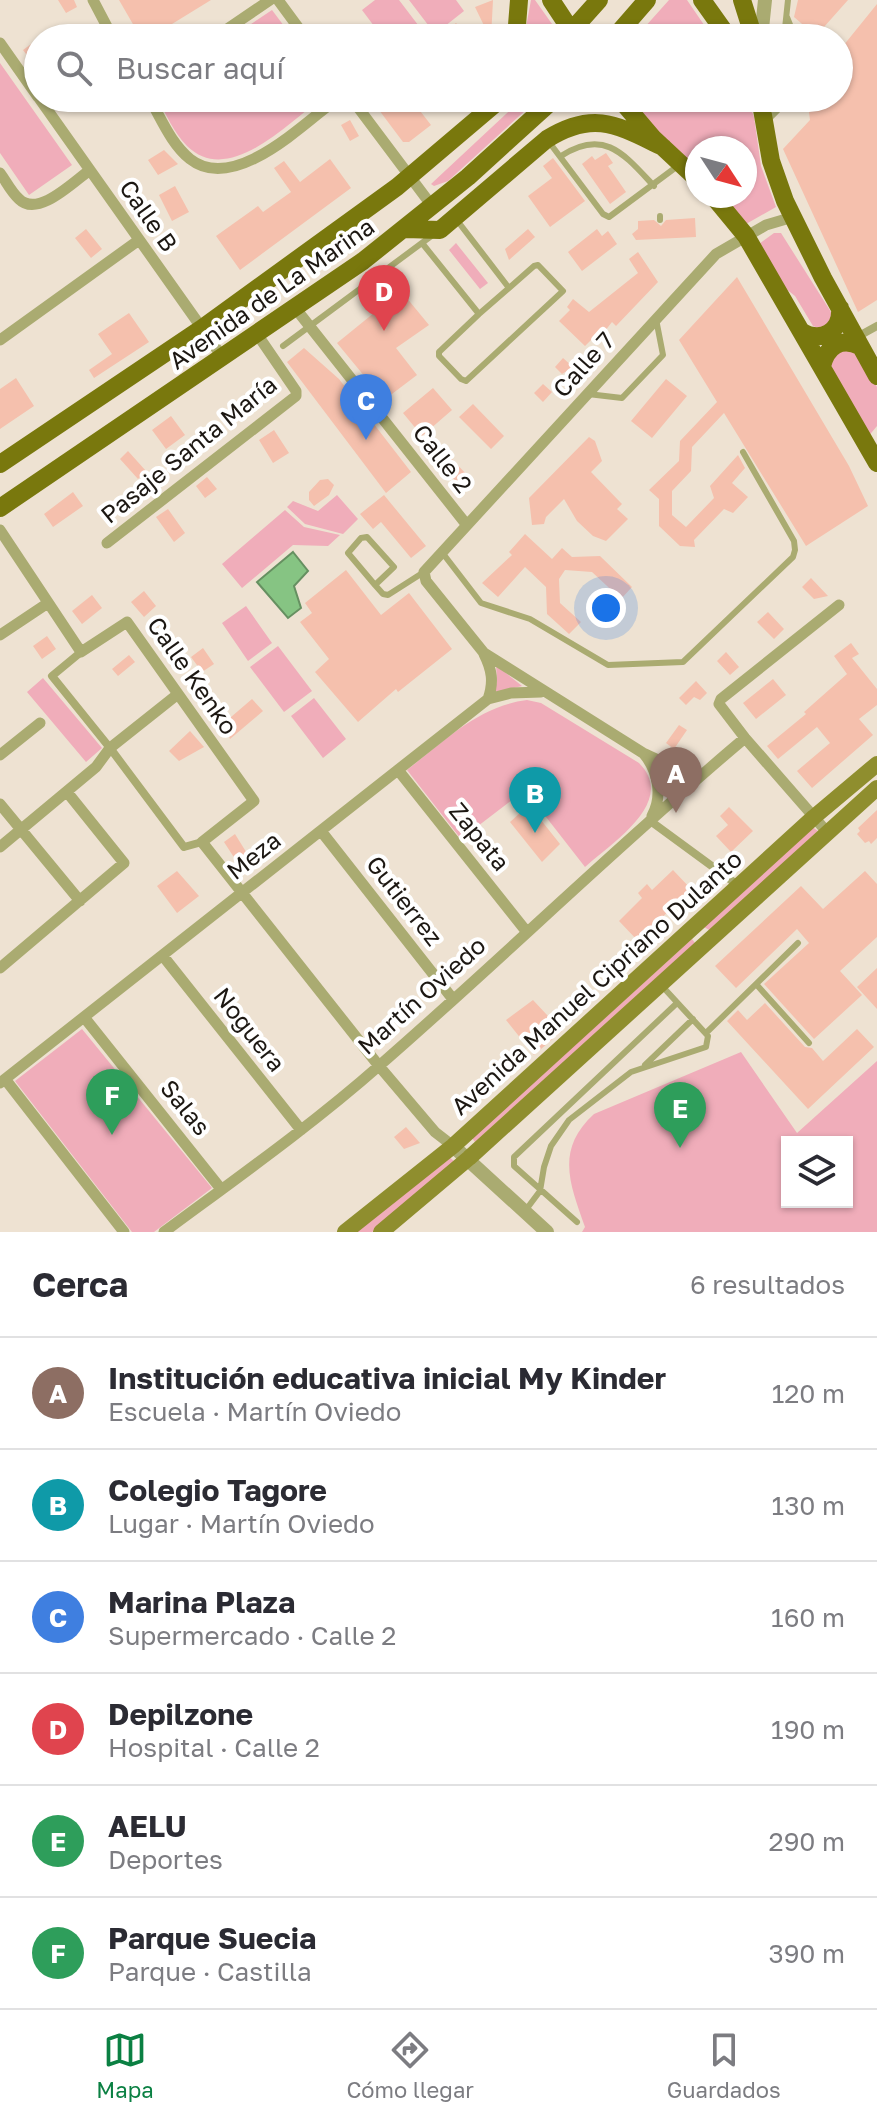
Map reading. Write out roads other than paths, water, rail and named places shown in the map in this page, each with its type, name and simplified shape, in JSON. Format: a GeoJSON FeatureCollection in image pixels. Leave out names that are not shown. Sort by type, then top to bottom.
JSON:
{"type":"FeatureCollection","features":[{"type":"Feature","properties":{"kind":"main road"},"geometry":{"type":"LineString","coordinates":[[517,24],[519,0]]}},
{"type":"Feature","properties":{"kind":"main road"},"geometry":{"type":"LineString","coordinates":[[551,0],[564,24]]}},
{"type":"Feature","properties":{"kind":"main road"},"geometry":{"type":"LineString","coordinates":[[580,24],[599,0]]}},
{"type":"Feature","properties":{"kind":"main road"},"geometry":{"type":"LineString","coordinates":[[626,24],[647,0]]}},
{"type":"Feature","properties":{"kind":"main road"},"geometry":{"type":"LineString","coordinates":[[702,0],[719,24]]}},
{"type":"Feature","properties":{"kind":"main road"},"geometry":{"type":"LineString","coordinates":[[742,0],[750,24]]}},
{"type":"Feature","properties":{"kind":"main road","name":"Avenida de La Marina"},"geometry":{"type":"LineString","coordinates":[[0,464],[201,329],[410,178],[486,112]]}},
{"type":"Feature","properties":{"kind":"main road","name":"Avenida de La Marina"},"geometry":{"type":"LineString","coordinates":[[0,508],[296,309],[405,229],[539,112]]}},
{"type":"Feature","properties":{"kind":"main road"},"geometry":{"type":"LineString","coordinates":[[632,112],[685,168]]}},
{"type":"Feature","properties":{"kind":"main road"},"geometry":{"type":"LineString","coordinates":[[763,112],[774,172],[877,376]]}},
{"type":"Feature","properties":{"kind":"main road"},"geometry":{"type":"LineString","coordinates":[[405,229],[440,230],[547,139],[566,127],[600,121],[627,129],[663,147]]}},
{"type":"Feature","properties":{"kind":"main road"},"geometry":{"type":"LineString","coordinates":[[723,208],[746,236],[874,458]]}},
{"type":"Feature","properties":{"kind":"main road"},"geometry":{"type":"LineString","coordinates":[[801,331],[815,337],[830,334],[839,322],[840,308]]}},
{"type":"Feature","properties":{"kind":"main road"},"geometry":{"type":"LineString","coordinates":[[822,366],[824,357],[835,344],[858,342]]}},
{"type":"Feature","properties":{"kind":"main road"},"geometry":{"type":"LineString","coordinates":[[874,458],[871,444],[877,432]]}},
{"type":"Feature","properties":{"kind":"main road","name":"Avenida Manuel Cipriano Dulanto"},"geometry":{"type":"LineString","coordinates":[[345,1232],[453,1146],[814,817],[877,764]]}},
{"type":"Feature","properties":{"kind":"main road","name":"Avenida Manuel Cipriano Dulanto"},"geometry":{"type":"LineString","coordinates":[[389,1230],[877,788]]}},
{"type":"Feature","properties":{"kind":"main road"},"geometry":{"type":"LineString","coordinates":[[693,927],[706,941]]}},
{"type":"Feature","properties":{"kind":"street"},"geometry":{"type":"LineString","coordinates":[[93,0],[106,24]]}},
{"type":"Feature","properties":{"kind":"street"},"geometry":{"type":"LineString","coordinates":[[235,24],[270,0]]}},
{"type":"Feature","properties":{"kind":"street"},"geometry":{"type":"LineString","coordinates":[[278,0],[296,24]]}},
{"type":"Feature","properties":{"kind":"street"},"geometry":{"type":"LineString","coordinates":[[762,24],[765,0]]}},
{"type":"Feature","properties":{"kind":"street","name":"Calle B"},"geometry":{"type":"LineString","coordinates":[[0,43],[24,76]]}},
{"type":"Feature","properties":{"kind":"street","name":"Calle B"},"geometry":{"type":"LineString","coordinates":[[50,112],[223,358]]}},
{"type":"Feature","properties":{"kind":"street"},"geometry":{"type":"LineString","coordinates":[[158,112],[182,151],[193,161],[209,168],[224,169],[255,160],[319,112]]}},
{"type":"Feature","properties":{"kind":"street"},"geometry":{"type":"LineString","coordinates":[[361,112],[432,206]]}},
{"type":"Feature","properties":{"kind":"street"},"geometry":{"type":"LineString","coordinates":[[0,173],[20,202],[32,205],[43,204],[90,170]]}},
{"type":"Feature","properties":{"kind":"street","name":"Calle 7"},"geometry":{"type":"LineString","coordinates":[[424,571],[716,254],[766,225],[799,218]]}},
{"type":"Feature","properties":{"kind":"street"},"geometry":{"type":"LineString","coordinates":[[2,335],[139,240]]}},
{"type":"Feature","properties":{"kind":"street","name":"Calle 2"},"geometry":{"type":"LineString","coordinates":[[296,309],[466,524]]}},
{"type":"Feature","properties":{"kind":"street"},"geometry":{"type":"LineString","coordinates":[[858,342],[877,326]]}},
{"type":"Feature","properties":{"kind":"street","name":"Pasaje Santa María"},"geometry":{"type":"LineString","coordinates":[[107,543],[296,396],[296,391],[257,334]]}},
{"type":"Feature","properties":{"kind":"street"},"geometry":{"type":"LineString","coordinates":[[0,530],[81,652],[52,676],[184,847],[202,842],[435,1132],[469,1158],[547,1232]]}},
{"type":"Feature","properties":{"kind":"street"},"geometry":{"type":"LineString","coordinates":[[424,571],[426,581],[484,653],[643,753],[697,778]]}},
{"type":"Feature","properties":{"kind":"street"},"geometry":{"type":"LineString","coordinates":[[0,635],[48,603]]}},
{"type":"Feature","properties":{"kind":"street"},"geometry":{"type":"LineString","coordinates":[[827,832],[720,709],[721,699],[839,605]]}},
{"type":"Feature","properties":{"kind":"street","name":"Calle Kenko"},"geometry":{"type":"LineString","coordinates":[[81,652],[127,622],[253,801],[202,842]]}},
{"type":"Feature","properties":{"kind":"street"},"geometry":{"type":"LineString","coordinates":[[484,653],[492,675],[488,699]]}},
{"type":"Feature","properties":{"kind":"street","name":"Meza"},"geometry":{"type":"LineString","coordinates":[[3,1081],[488,699],[511,693],[545,693]]}},
{"type":"Feature","properties":{"kind":"street"},"geometry":{"type":"LineString","coordinates":[[0,847],[96,767],[110,748],[178,694]]}},
{"type":"Feature","properties":{"kind":"street"},"geometry":{"type":"LineString","coordinates":[[0,755],[40,723]]}},
{"type":"Feature","properties":{"kind":"street","name":"Martín Oviedo"},"geometry":{"type":"LineString","coordinates":[[164,1232],[301,1130],[379,1066],[649,820],[745,738]]}},
{"type":"Feature","properties":{"kind":"street"},"geometry":{"type":"LineString","coordinates":[[643,753],[651,763],[657,780],[657,802],[649,820],[739,886]]}},
{"type":"Feature","properties":{"kind":"street","name":"Zapata"},"geometry":{"type":"LineString","coordinates":[[398,770],[526,931]]}},
{"type":"Feature","properties":{"kind":"street"},"geometry":{"type":"LineString","coordinates":[[1,965],[121,867],[123,859],[67,792]]}},
{"type":"Feature","properties":{"kind":"street"},"geometry":{"type":"LineString","coordinates":[[0,804],[80,901]]}},
{"type":"Feature","properties":{"kind":"street","name":"Gutierrez"},"geometry":{"type":"LineString","coordinates":[[321,831],[452,998]]}},
{"type":"Feature","properties":{"kind":"street","name":"Noguera"},"geometry":{"type":"LineString","coordinates":[[163,956],[301,1130]]}},
{"type":"Feature","properties":{"kind":"street","name":"Salas"},"geometry":{"type":"LineString","coordinates":[[84,1017],[221,1189]]}},
{"type":"Feature","properties":{"kind":"street"},"geometry":{"type":"LineString","coordinates":[[3,1081],[124,1232]]}},
{"type":"Feature","properties":{"kind":"lane"},"geometry":{"type":"LineString","coordinates":[[786,24],[788,0]]}},
{"type":"Feature","properties":{"kind":"lane"},"geometry":{"type":"LineString","coordinates":[[786,14],[791,24]]}},
{"type":"Feature","properties":{"kind":"lane"},"geometry":{"type":"LineString","coordinates":[[765,124],[777,112]]}},
{"type":"Feature","properties":{"kind":"lane"},"geometry":{"type":"LineString","coordinates":[[547,139],[606,216],[613,216],[681,164]]}},
{"type":"Feature","properties":{"kind":"lane"},"geometry":{"type":"LineString","coordinates":[[561,156],[577,146],[602,144],[615,149],[654,186]]}},
{"type":"Feature","properties":{"kind":"lane"},"geometry":{"type":"LineString","coordinates":[[456,218],[509,288]]}},
{"type":"Feature","properties":{"kind":"lane"},"geometry":{"type":"LineString","coordinates":[[283,346],[440,230]]}},
{"type":"Feature","properties":{"kind":"lane"},"geometry":{"type":"LineString","coordinates":[[422,243],[479,314]]}},
{"type":"Feature","properties":{"kind":"lane"},"geometry":{"type":"LineString","coordinates":[[538,265],[563,291],[466,381],[439,356],[439,352],[479,314],[534,266],[538,265]]}},
{"type":"Feature","properties":{"kind":"lane"},"geometry":{"type":"LineString","coordinates":[[588,394],[622,398],[663,355],[656,319]]}},
{"type":"Feature","properties":{"kind":"lane"},"geometry":{"type":"LineString","coordinates":[[441,551],[481,603],[530,619],[608,665],[683,662],[793,557],[794,541],[743,452]]}},
{"type":"Feature","properties":{"kind":"lane"},"geometry":{"type":"LineString","coordinates":[[375,585],[394,567],[364,537],[348,553],[375,585],[383,594],[388,595],[424,571]]}},
{"type":"Feature","properties":{"kind":"lane"},"geometry":{"type":"LineString","coordinates":[[706,1033],[798,943]]}},
{"type":"Feature","properties":{"kind":"lane"},"geometry":{"type":"LineString","coordinates":[[525,1211],[540,1191],[551,1146],[569,1120],[610,1086],[642,1068],[702,1049],[708,1043],[706,1033],[659,984]]}},
{"type":"Feature","properties":{"kind":"lane"},"geometry":{"type":"LineString","coordinates":[[756,984],[809,1043]]}},
{"type":"Feature","properties":{"kind":"lane"},"geometry":{"type":"LineString","coordinates":[[577,1222],[514,1166],[514,1157],[677,1003]]}},
{"type":"Feature","properties":{"kind":"lane"},"geometry":{"type":"LineString","coordinates":[[642,1068],[693,1019]]}},
{"type":"Feature","properties":{"kind":"place","name":"Depilzone"},"geometry":{"type":"Point","coordinates":[384,331]}},
{"type":"Feature","properties":{"kind":"place","name":"Marina Plaza"},"geometry":{"type":"Point","coordinates":[366,440]}},
{"type":"Feature","properties":{"kind":"place","name":"Institución educativa inicial My Kinder"},"geometry":{"type":"Point","coordinates":[676,813]}},
{"type":"Feature","properties":{"kind":"place","name":"Colegio Tagore"},"geometry":{"type":"Point","coordinates":[535,833]}},
{"type":"Feature","properties":{"kind":"place","name":"Parque Suecia"},"geometry":{"type":"Point","coordinates":[112,1135]}},
{"type":"Feature","properties":{"kind":"place","name":"AELU"},"geometry":{"type":"Point","coordinates":[680,1148]}}]}
